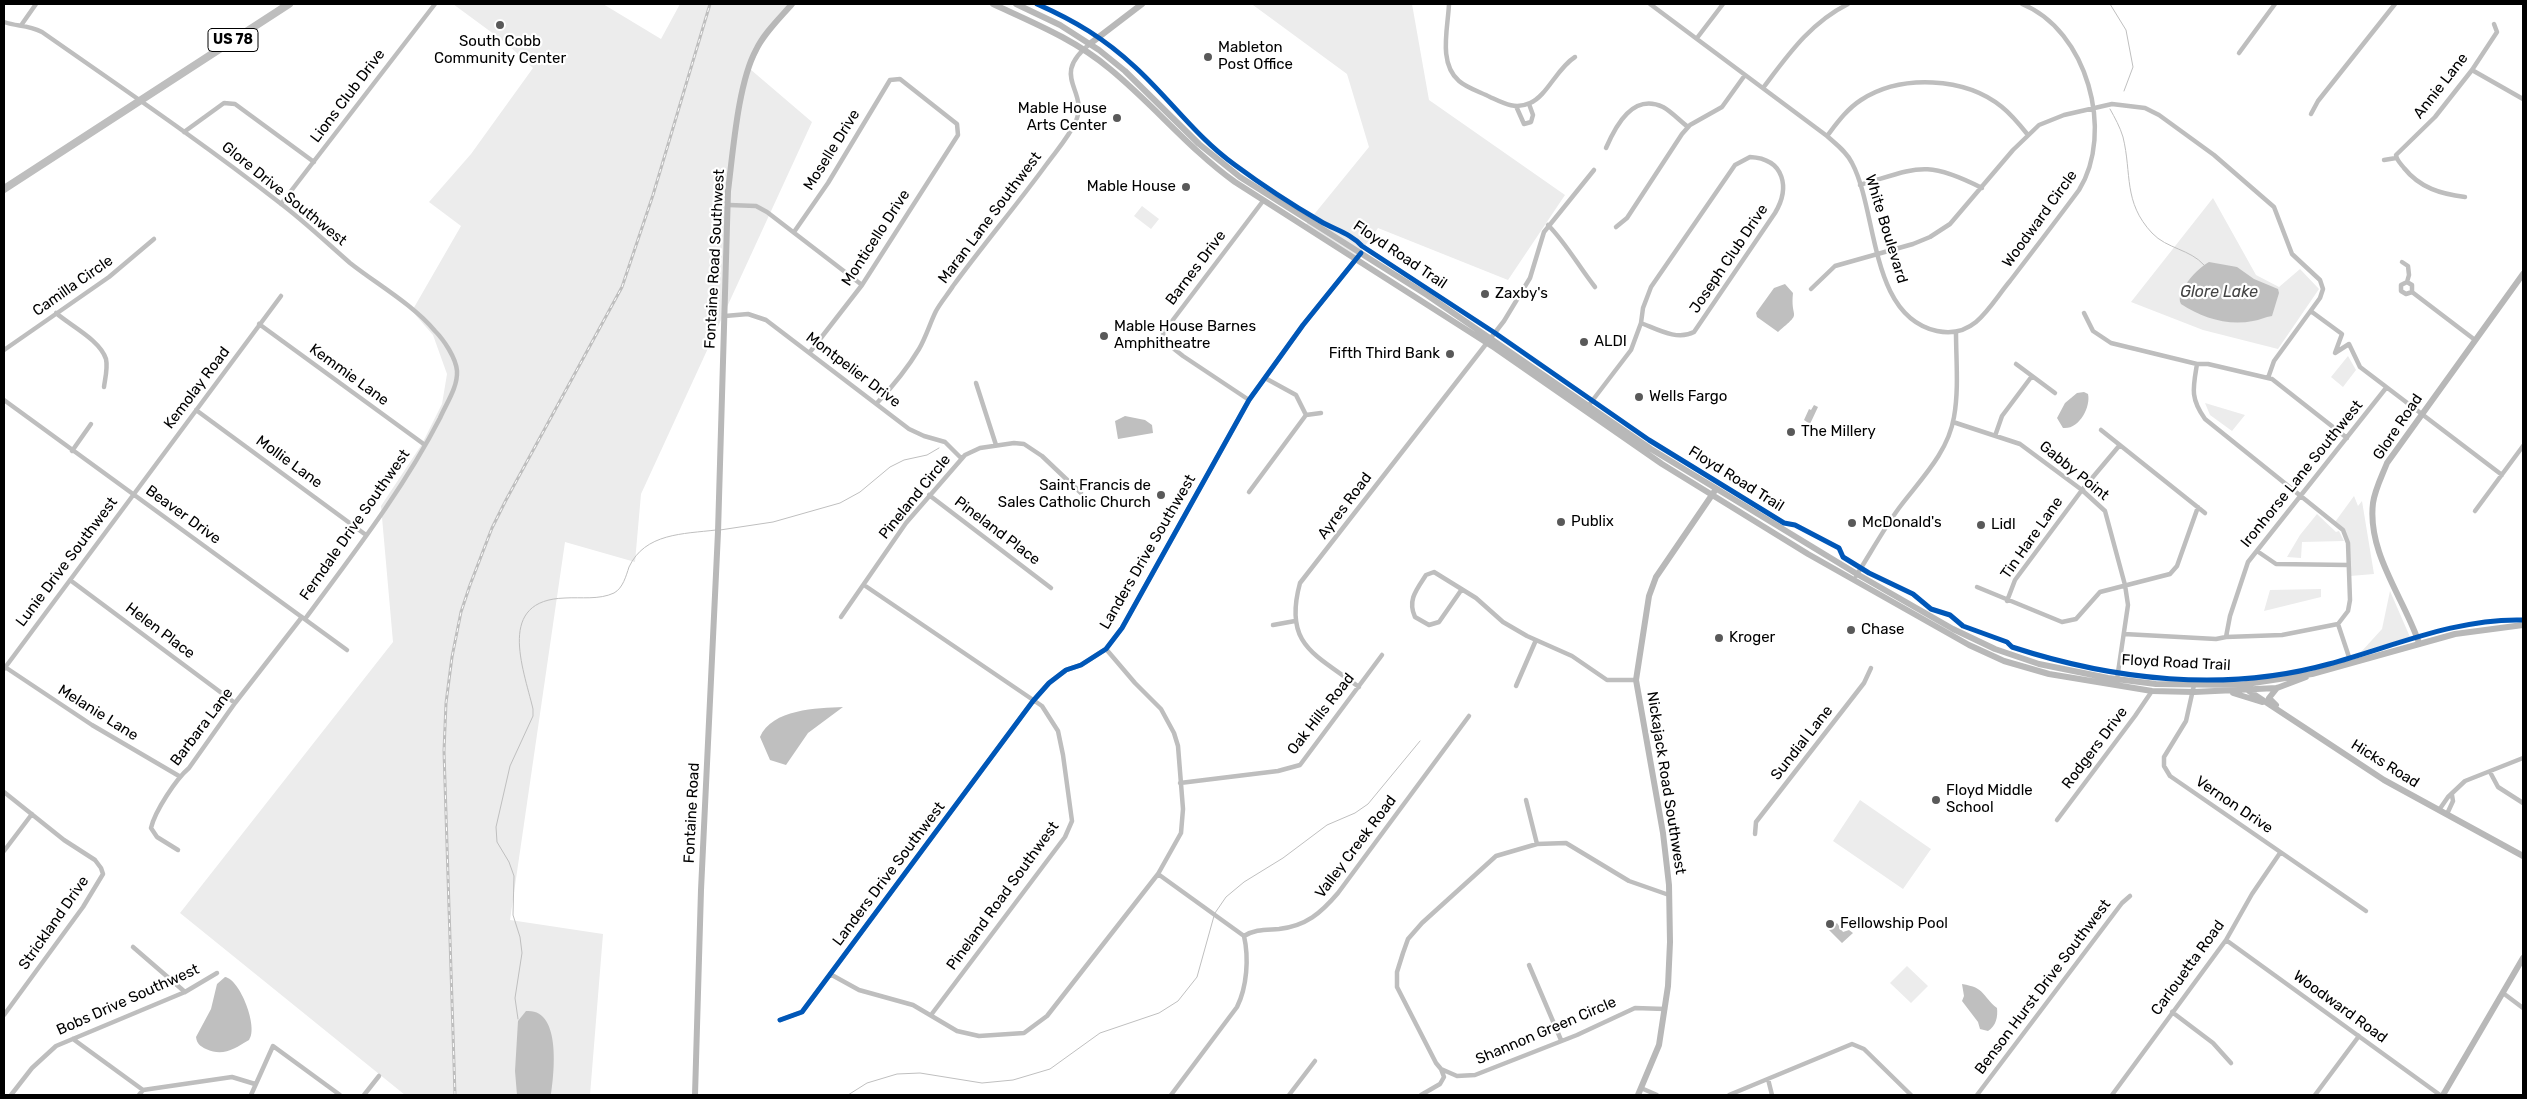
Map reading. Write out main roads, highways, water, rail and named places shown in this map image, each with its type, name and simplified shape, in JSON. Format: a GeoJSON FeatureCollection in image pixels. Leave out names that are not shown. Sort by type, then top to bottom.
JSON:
{"type":"FeatureCollection","features":[{"type":"Feature","properties":{"kind":"main road","name":"US 78"},"geometry":{"type":"LineString","coordinates":[[4,189],[289,4]]}},
{"type":"Feature","properties":{"kind":"main road","name":"Fontaine Road Southwest"},"geometry":{"type":"LineString","coordinates":[[718,532],[729,205],[734,140],[751,60],[762,40],[792,4]]}},
{"type":"Feature","properties":{"kind":"main road"},"geometry":{"type":"LineString","coordinates":[[994,4],[1084,49],[1122,80],[1217,169],[1263,202],[1489,340],[1662,464],[1714,492],[1955,638],[2004,661],[2064,677],[2152,691],[2194,689],[2240,685],[2312,674],[2419,643],[2489,628],[2523,626]]}},
{"type":"Feature","properties":{"kind":"main road"},"geometry":{"type":"LineString","coordinates":[[1016,4],[1091,43],[1125,71],[1216,159],[1268,196],[1361,253],[1589,405],[1714,492]]}},
{"type":"Feature","properties":{"kind":"main road"},"geometry":{"type":"LineString","coordinates":[[1091,43],[1142,4]]}},
{"type":"Feature","properties":{"kind":"main road","name":"Glore Road"},"geometry":{"type":"LineString","coordinates":[[2419,643],[2384,564],[2377,541],[2373,513],[2378,486],[2387,463],[2421,413],[2523,274]]}},
{"type":"Feature","properties":{"kind":"main road","name":"Nickajack Road Southwest"},"geometry":{"type":"LineString","coordinates":[[1638,1095],[1659,1045],[1665,1009],[1670,950],[1668,866],[1654,772],[1636,680],[1649,596],[1656,577],[1714,492]]}},
{"type":"Feature","properties":{"kind":"main road","name":"Fontaine Road"},"geometry":{"type":"LineString","coordinates":[[695,1095],[701,890],[718,532]]}},
{"type":"Feature","properties":{"kind":"main road"},"geometry":{"type":"LineString","coordinates":[[1855,577],[1995,649],[2039,664],[2117,679],[2244,696],[2268,704]]}},
{"type":"Feature","properties":{"kind":"main road"},"geometry":{"type":"LineString","coordinates":[[2217,692],[2277,688],[2295,684],[2312,674]]}},
{"type":"Feature","properties":{"kind":"main road","name":"Hicks Road"},"geometry":{"type":"LineString","coordinates":[[2240,685],[2384,780],[2523,856]]}},
{"type":"Feature","properties":{"kind":"main road"},"geometry":{"type":"LineString","coordinates":[[2277,688],[2270,694],[2270,698],[2286,715]]}},
{"type":"Feature","properties":{"kind":"main road"},"geometry":{"type":"LineString","coordinates":[[2442,1095],[2523,958]]}},
{"type":"Feature","properties":{"kind":"water","name":"Glore Lake"},"geometry":{"type":"Polygon","coordinates":[[[2209,262],[2237,267],[2254,279],[2278,289],[2279,293],[2272,316],[2256,321],[2225,322],[2206,317],[2181,304],[2181,293],[2184,287],[2199,269],[2209,262]]]}},
{"type":"Feature","properties":{"kind":"water"},"geometry":{"type":"Polygon","coordinates":[[[1785,284],[1793,293],[1794,315],[1791,321],[1778,332],[1757,317],[1756,313],[1774,288],[1785,284]]]}},
{"type":"Feature","properties":{"kind":"water"},"geometry":{"type":"Polygon","coordinates":[[[2084,392],[2088,394],[2088,405],[2083,417],[2069,428],[2063,428],[2057,418],[2065,403],[2077,393],[2084,392]]]}},
{"type":"Feature","properties":{"kind":"water"},"geometry":{"type":"Polygon","coordinates":[[[1814,405],[1818,407],[1810,424],[1804,420],[1809,409],[1811,410],[1814,405]]]}},
{"type":"Feature","properties":{"kind":"water"},"geometry":{"type":"Polygon","coordinates":[[[1125,416],[1145,420],[1152,425],[1153,433],[1118,439],[1115,421],[1125,416]]]}},
{"type":"Feature","properties":{"kind":"water"},"geometry":{"type":"Polygon","coordinates":[[[843,707],[808,733],[786,765],[770,760],[760,737],[774,721],[796,712],[843,707]]]}},
{"type":"Feature","properties":{"kind":"water"},"geometry":{"type":"Polygon","coordinates":[[[1837,923],[1843,932],[1849,930],[1853,933],[1842,943],[1829,930],[1837,923]]]}},
{"type":"Feature","properties":{"kind":"water"},"geometry":{"type":"Polygon","coordinates":[[[225,977],[231,980],[242,995],[252,1025],[249,1040],[228,1051],[218,1052],[202,1047],[196,1037],[211,1009],[217,984],[225,977]]]}},
{"type":"Feature","properties":{"kind":"water"},"geometry":{"type":"Polygon","coordinates":[[[1962,984],[1979,990],[1997,1008],[1996,1021],[1988,1031],[1980,1029],[1978,1022],[1962,1001],[1964,996],[1962,984]]]}},
{"type":"Feature","properties":{"kind":"water"},"geometry":{"type":"Polygon","coordinates":[[[526,1011],[538,1013],[546,1020],[551,1031],[554,1058],[551,1095],[517,1095],[515,1071],[518,1021],[526,1011]]]}},
{"type":"Feature","properties":{"kind":"waterway"},"geometry":{"type":"LineString","coordinates":[[2110,4],[2126,30],[2133,67],[2124,91]]}},
{"type":"Feature","properties":{"kind":"waterway"},"geometry":{"type":"LineString","coordinates":[[2110,109],[2123,137],[2132,199],[2136,210],[2152,233],[2158,238],[2192,255],[2204,265]]}},
{"type":"Feature","properties":{"kind":"waterway"},"geometry":{"type":"LineString","coordinates":[[720,530],[773,522],[840,503],[860,492],[890,467],[904,460],[927,455],[939,448]]}},
{"type":"Feature","properties":{"kind":"waterway"},"geometry":{"type":"LineString","coordinates":[[518,1019],[515,998],[522,953],[520,937],[513,915],[514,876],[509,862],[497,842],[496,827],[510,766],[533,716],[521,656],[519,638],[522,623],[529,610],[543,602],[565,598],[596,597],[614,593],[622,585],[629,567],[636,556],[655,541],[678,534],[716,530]]}},
{"type":"Feature","properties":{"kind":"waterway"},"geometry":{"type":"LineString","coordinates":[[1215,913],[1226,897],[1244,882],[1283,858],[1327,825],[1355,813],[1368,804],[1420,741]]}},
{"type":"Feature","properties":{"kind":"waterway"},"geometry":{"type":"LineString","coordinates":[[848,1095],[867,1083],[897,1074],[920,1073],[982,1083],[1013,1080],[1050,1069],[1100,1033],[1159,1013],[1178,1001],[1197,977],[1214,916]]}},
{"type":"Feature","properties":{"kind":"railway"},"geometry":{"type":"LineString","coordinates":[[455,1095],[444,751],[446,703],[452,657],[461,612],[492,528],[622,287],[653,195],[710,4]]}},
{"type":"Feature","properties":{"kind":"place","name":"South Cobb Community Center"},"geometry":{"type":"Point","coordinates":[500,25]}},
{"type":"Feature","properties":{"kind":"place","name":"Mableton Post Office"},"geometry":{"type":"Point","coordinates":[1208,57]}},
{"type":"Feature","properties":{"kind":"place","name":"Mable House Arts Center"},"geometry":{"type":"Point","coordinates":[1117,118]}},
{"type":"Feature","properties":{"kind":"place","name":"Mable House"},"geometry":{"type":"Point","coordinates":[1186,187]}},
{"type":"Feature","properties":{"kind":"place","name":"Zaxby's"},"geometry":{"type":"Point","coordinates":[1485,294]}},
{"type":"Feature","properties":{"kind":"place","name":"Mable House Barnes Amphitheatre"},"geometry":{"type":"Point","coordinates":[1104,336]}},
{"type":"Feature","properties":{"kind":"place","name":"ALDI"},"geometry":{"type":"Point","coordinates":[1584,342]}},
{"type":"Feature","properties":{"kind":"place","name":"Fifth Third Bank"},"geometry":{"type":"Point","coordinates":[1450,354]}},
{"type":"Feature","properties":{"kind":"place","name":"Wells Fargo"},"geometry":{"type":"Point","coordinates":[1639,397]}},
{"type":"Feature","properties":{"kind":"place","name":"The Millery"},"geometry":{"type":"Point","coordinates":[1791,432]}},
{"type":"Feature","properties":{"kind":"place","name":"Saint Francis de Sales Catholic Church"},"geometry":{"type":"Point","coordinates":[1161,495]}},
{"type":"Feature","properties":{"kind":"place","name":"Publix"},"geometry":{"type":"Point","coordinates":[1561,522]}},
{"type":"Feature","properties":{"kind":"place","name":"McDonald's"},"geometry":{"type":"Point","coordinates":[1852,523]}},
{"type":"Feature","properties":{"kind":"place","name":"Lidl"},"geometry":{"type":"Point","coordinates":[1981,525]}},
{"type":"Feature","properties":{"kind":"place","name":"Chase"},"geometry":{"type":"Point","coordinates":[1851,630]}},
{"type":"Feature","properties":{"kind":"place","name":"Kroger"},"geometry":{"type":"Point","coordinates":[1719,638]}},
{"type":"Feature","properties":{"kind":"place","name":"Floyd Middle School"},"geometry":{"type":"Point","coordinates":[1936,800]}},
{"type":"Feature","properties":{"kind":"place","name":"Fellowship Pool"},"geometry":{"type":"Point","coordinates":[1830,924]}}]}
